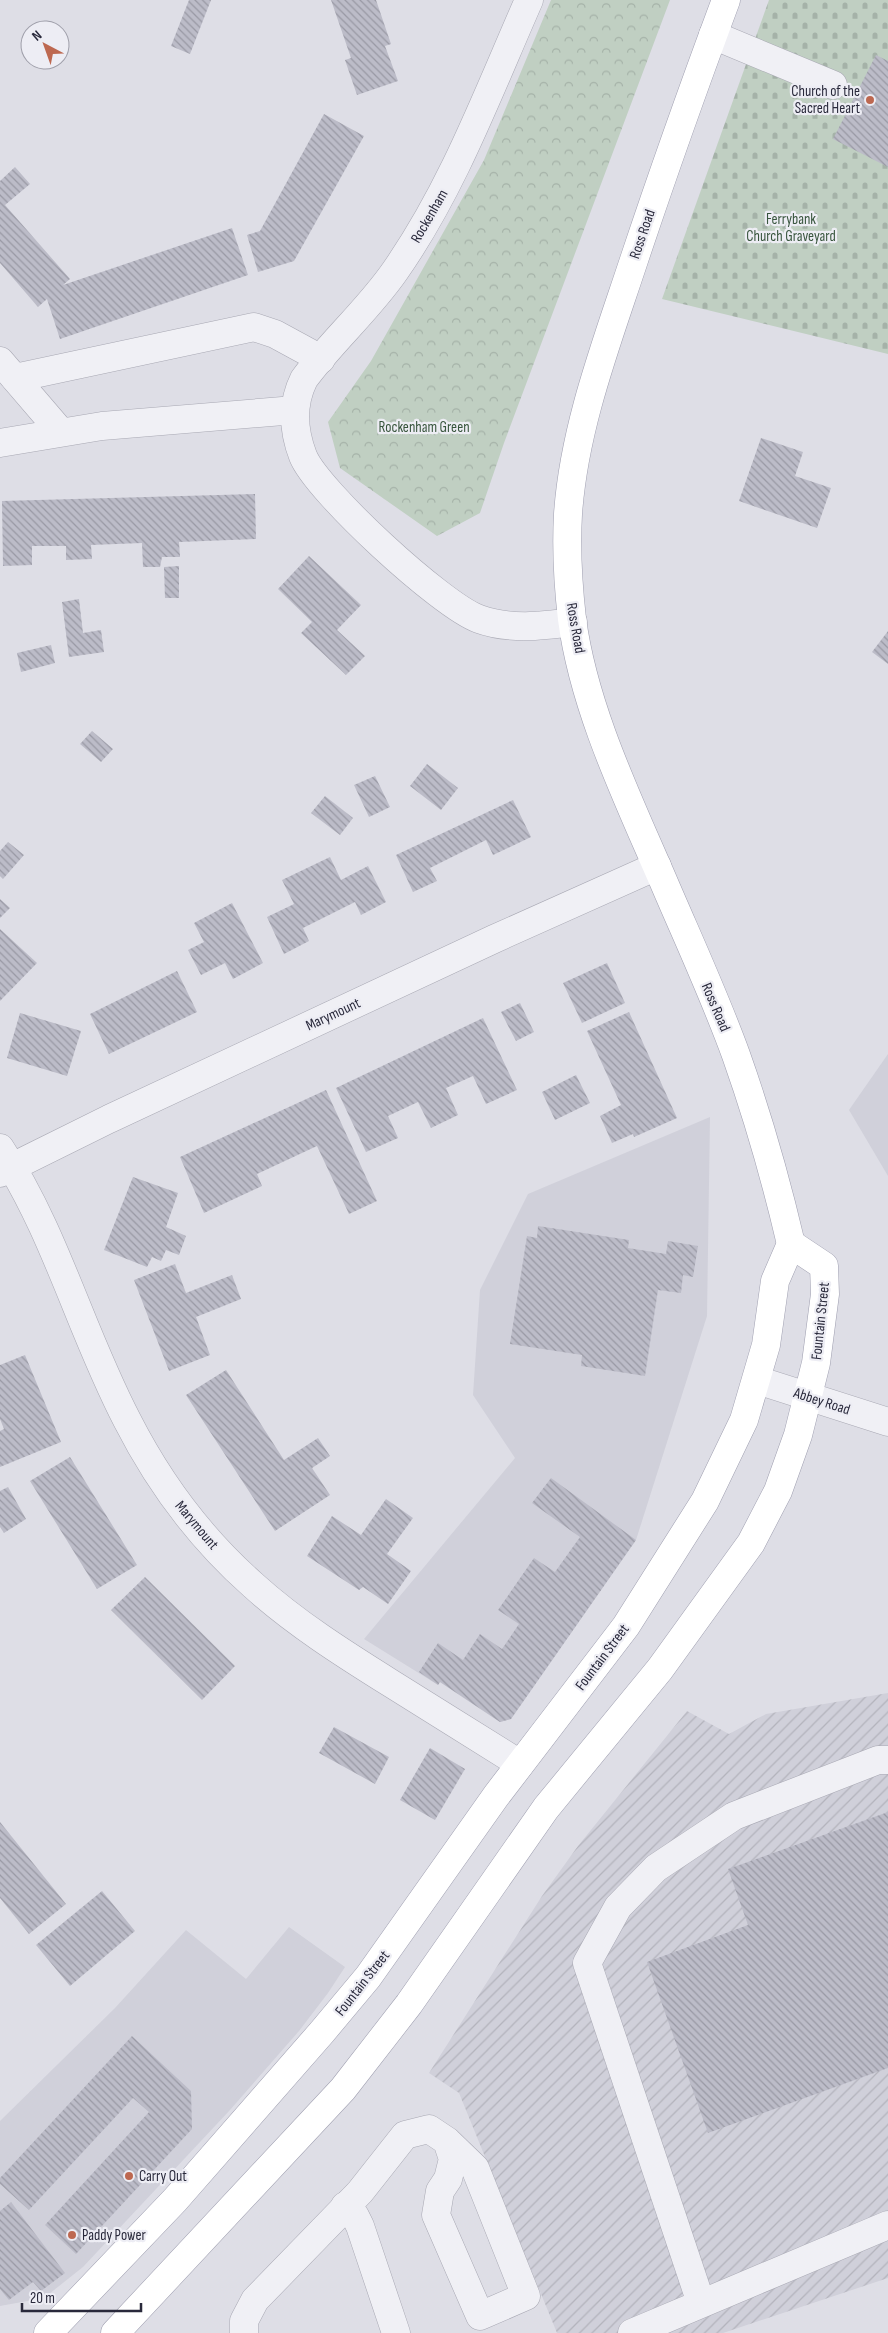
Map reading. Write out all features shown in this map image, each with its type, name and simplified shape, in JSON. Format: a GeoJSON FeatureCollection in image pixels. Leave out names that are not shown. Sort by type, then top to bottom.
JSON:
{"type":"FeatureCollection","features":[{"type":"Feature","properties":{"kind":"main road","name":"Ross Road"},"geometry":{"type":"LineString","coordinates":[[726,0],[650,210],[615,316],[580,441],[568,516],[568,575],[573,622],[599,722],[735,1052],[768,1150],[791,1244]]}},
{"type":"Feature","properties":{"kind":"main road","name":"Fountain Street"},"geometry":{"type":"LineString","coordinates":[[48,2333],[175,2200],[328,2026],[368,1977],[520,1764],[626,1626],[667,1564],[705,1501],[724,1465],[744,1420],[766,1344],[775,1281],[791,1244],[824,1266],[825,1294],[816,1363],[790,1461],[766,1517],[751,1543],[660,1669],[546,1808],[409,2004],[343,2089],[115,2333]]}},
{"type":"Feature","properties":{"kind":"street","name":"Rockenham"},"geometry":{"type":"LineString","coordinates":[[529,0],[467,144],[433,211],[394,273],[304,379],[296,398],[295,410],[301,451],[320,483],[408,568],[447,601],[479,619],[498,624],[543,625],[573,622]]}},
{"type":"Feature","properties":{"kind":"street"},"geometry":{"type":"LineString","coordinates":[[713,35],[833,85]]}},
{"type":"Feature","properties":{"kind":"street"},"geometry":{"type":"LineString","coordinates":[[8,370],[254,327],[275,334],[320,360]]}},
{"type":"Feature","properties":{"kind":"street"},"geometry":{"type":"LineString","coordinates":[[8,370],[60,431]]}},
{"type":"Feature","properties":{"kind":"street"},"geometry":{"type":"LineString","coordinates":[[0,443],[60,431],[142,421],[295,410]]}},
{"type":"Feature","properties":{"kind":"street","name":"Marymount"},"geometry":{"type":"LineString","coordinates":[[520,1764],[339,1651],[301,1624],[252,1584],[195,1525],[159,1476],[127,1420],[97,1357],[52,1244],[4,1162],[109,1119],[485,943],[657,866]]}},
{"type":"Feature","properties":{"kind":"street","name":"Abbey Road"},"geometry":{"type":"LineString","coordinates":[[757,1380],[888,1422]]}},
{"type":"Feature","properties":{"kind":"street"},"geometry":{"type":"LineString","coordinates":[[701,2303],[587,1963],[618,1907],[656,1868],[734,1816],[878,1760],[888,1760]]}},
{"type":"Feature","properties":{"kind":"street"},"geometry":{"type":"LineString","coordinates":[[244,2333],[244,2320],[255,2300],[360,2192],[406,2135],[429,2129],[446,2141],[475,2168],[526,2296],[480,2316],[436,2215],[440,2191],[448,2179],[453,2159],[446,2141]]}},
{"type":"Feature","properties":{"kind":"street"},"geometry":{"type":"LineString","coordinates":[[345,2206],[355,2216],[360,2226],[396,2333]]}},
{"type":"Feature","properties":{"kind":"street"},"geometry":{"type":"LineString","coordinates":[[632,2333],[888,2225]]}},
{"type":"Feature","properties":{"kind":"shaded area"},"geometry":{"type":"Polygon","coordinates":[[[888,1054],[888,1176],[849,1110],[888,1054]]]}},
{"type":"Feature","properties":{"kind":"shaded area"},"geometry":{"type":"Polygon","coordinates":[[[710,1117],[707,1316],[636,1540],[511,1719],[500,1722],[440,1682],[438,1685],[364,1639],[515,1458],[473,1395],[480,1290],[528,1194],[710,1117]]]}},
{"type":"Feature","properties":{"kind":"shaded area"},"geometry":{"type":"Polygon","coordinates":[[[888,1693],[888,2278],[723,2333],[557,2333],[459,2093],[429,2073],[542,1896],[578,1846],[687,1711],[729,1734],[766,1714],[888,1693]]]}},
{"type":"Feature","properties":{"kind":"shaded area"},"geometry":{"type":"Polygon","coordinates":[[[289,1927],[345,1967],[328,1993],[299,2031],[230,2110],[83,2267],[44,2298],[0,2306],[0,2121],[115,2008],[186,1930],[246,1979],[289,1927]]]}},
{"type":"Feature","properties":{"kind":"green space","name":"Rockenham Green"},"geometry":{"type":"Polygon","coordinates":[[[551,0],[670,0],[504,443],[480,513],[437,536],[340,468],[328,422],[371,361],[484,160],[551,0]]]}},
{"type":"Feature","properties":{"kind":"green space","name":"Ferrybank Church Graveyard"},"geometry":{"type":"Polygon","coordinates":[[[769,0],[888,0],[888,354],[662,299],[769,0]]]}},
{"type":"Feature","properties":{"kind":"building"},"geometry":{"type":"Polygon","coordinates":[[[189,0],[211,0],[190,54],[171,46],[189,0]]]}},
{"type":"Feature","properties":{"kind":"building"},"geometry":{"type":"Polygon","coordinates":[[[331,0],[376,0],[391,44],[385,46],[398,81],[357,95],[345,60],[351,58],[331,0]]]}},
{"type":"Feature","properties":{"kind":"building","name":"Church of the Sacred Heart"},"geometry":{"type":"Polygon","coordinates":[[[876,55],[888,61],[888,167],[833,139],[876,55]]]}},
{"type":"Feature","properties":{"kind":"building"},"geometry":{"type":"Polygon","coordinates":[[[324,114],[364,136],[294,261],[258,272],[247,235],[260,231],[324,114]]]}},
{"type":"Feature","properties":{"kind":"building"},"geometry":{"type":"Polygon","coordinates":[[[15,167],[30,184],[5,205],[70,279],[63,285],[232,228],[248,275],[60,339],[47,299],[38,307],[0,263],[0,181],[15,167]]]}},
{"type":"Feature","properties":{"kind":"building"},"geometry":{"type":"Polygon","coordinates":[[[761,438],[803,452],[795,476],[831,488],[817,528],[739,501],[761,438]]]}},
{"type":"Feature","properties":{"kind":"building"},"geometry":{"type":"Polygon","coordinates":[[[255,494],[256,539],[179,542],[180,557],[162,557],[160,567],[143,567],[142,543],[91,545],[92,559],[66,560],[66,546],[32,546],[32,565],[3,566],[2,501],[255,494]]]}},
{"type":"Feature","properties":{"kind":"building"},"geometry":{"type":"Polygon","coordinates":[[[309,556],[361,605],[337,630],[365,656],[346,675],[301,633],[312,622],[278,589],[309,556]]]}},
{"type":"Feature","properties":{"kind":"building"},"geometry":{"type":"Polygon","coordinates":[[[179,566],[179,598],[165,598],[164,567],[179,566]]]}},
{"type":"Feature","properties":{"kind":"building"},"geometry":{"type":"Polygon","coordinates":[[[79,599],[83,633],[101,630],[104,652],[69,657],[62,602],[79,599]]]}},
{"type":"Feature","properties":{"kind":"building"},"geometry":{"type":"Polygon","coordinates":[[[888,631],[888,664],[872,652],[888,631]]]}},
{"type":"Feature","properties":{"kind":"building"},"geometry":{"type":"Polygon","coordinates":[[[51,645],[55,663],[21,672],[17,653],[51,645]]]}},
{"type":"Feature","properties":{"kind":"building"},"geometry":{"type":"Polygon","coordinates":[[[92,731],[113,749],[101,762],[80,744],[92,731]]]}},
{"type":"Feature","properties":{"kind":"building"},"geometry":{"type":"Polygon","coordinates":[[[427,764],[458,788],[441,810],[410,786],[427,764]]]}},
{"type":"Feature","properties":{"kind":"building"},"geometry":{"type":"Polygon","coordinates":[[[375,776],[390,807],[369,817],[354,785],[375,776]]]}},
{"type":"Feature","properties":{"kind":"building"},"geometry":{"type":"Polygon","coordinates":[[[325,796],[353,818],[340,835],[311,813],[325,796]]]}},
{"type":"Feature","properties":{"kind":"building"},"geometry":{"type":"Polygon","coordinates":[[[513,800],[531,837],[493,855],[486,840],[430,868],[437,881],[413,892],[396,855],[513,800]]]}},
{"type":"Feature","properties":{"kind":"building"},"geometry":{"type":"Polygon","coordinates":[[[8,842],[24,855],[3,879],[0,876],[0,851],[8,842]]]}},
{"type":"Feature","properties":{"kind":"building"},"geometry":{"type":"Polygon","coordinates":[[[330,857],[341,880],[368,866],[386,902],[361,915],[355,902],[303,928],[309,941],[284,954],[267,917],[294,904],[282,880],[330,857]]]}},
{"type":"Feature","properties":{"kind":"building"},"geometry":{"type":"Polygon","coordinates":[[[0,899],[10,908],[0,918],[0,899]]]}},
{"type":"Feature","properties":{"kind":"building"},"geometry":{"type":"Polygon","coordinates":[[[232,903],[263,963],[233,979],[225,963],[201,975],[188,950],[204,942],[194,923],[232,903]]]}},
{"type":"Feature","properties":{"kind":"building"},"geometry":{"type":"Polygon","coordinates":[[[0,929],[37,963],[0,1001],[0,929]]]}},
{"type":"Feature","properties":{"kind":"building"},"geometry":{"type":"Polygon","coordinates":[[[607,963],[625,1003],[582,1023],[563,983],[607,963]]]}},
{"type":"Feature","properties":{"kind":"building"},"geometry":{"type":"Polygon","coordinates":[[[177,971],[197,1012],[109,1054],[90,1014],[177,971]]]}},
{"type":"Feature","properties":{"kind":"building"},"geometry":{"type":"Polygon","coordinates":[[[520,1003],[534,1032],[516,1041],[501,1012],[520,1003]]]}},
{"type":"Feature","properties":{"kind":"building"},"geometry":{"type":"Polygon","coordinates":[[[629,1012],[677,1118],[634,1137],[633,1134],[612,1143],[600,1116],[621,1105],[587,1031],[629,1012]]]}},
{"type":"Feature","properties":{"kind":"building"},"geometry":{"type":"Polygon","coordinates":[[[20,1013],[81,1031],[67,1076],[7,1058],[20,1013]]]}},
{"type":"Feature","properties":{"kind":"building"},"geometry":{"type":"Polygon","coordinates":[[[483,1018],[517,1090],[486,1104],[473,1076],[446,1088],[458,1115],[431,1128],[418,1102],[388,1116],[398,1138],[366,1152],[336,1088],[483,1018]]]}},
{"type":"Feature","properties":{"kind":"building"},"geometry":{"type":"Polygon","coordinates":[[[576,1075],[590,1103],[555,1120],[542,1092],[576,1075]]]}},
{"type":"Feature","properties":{"kind":"building"},"geometry":{"type":"Polygon","coordinates":[[[326,1090],[377,1201],[349,1214],[317,1146],[257,1174],[262,1186],[204,1213],[180,1157],[326,1090]]]}},
{"type":"Feature","properties":{"kind":"building"},"geometry":{"type":"Polygon","coordinates":[[[133,1177],[178,1193],[166,1227],[186,1236],[179,1255],[166,1250],[161,1261],[152,1257],[147,1267],[104,1250],[133,1177]]]}},
{"type":"Feature","properties":{"kind":"building"},"geometry":{"type":"Polygon","coordinates":[[[538,1226],[629,1240],[628,1248],[666,1254],[668,1241],[698,1246],[693,1277],[683,1275],[681,1293],[658,1290],[645,1376],[581,1366],[582,1355],[510,1344],[527,1236],[537,1238],[538,1226]]]}},
{"type":"Feature","properties":{"kind":"building"},"geometry":{"type":"Polygon","coordinates":[[[175,1264],[186,1293],[232,1275],[241,1299],[196,1317],[210,1355],[169,1371],[134,1280],[175,1264]]]}},
{"type":"Feature","properties":{"kind":"building"},"geometry":{"type":"Polygon","coordinates":[[[25,1355],[61,1442],[0,1467],[0,1431],[4,1429],[0,1419],[0,1365],[25,1355]]]}},
{"type":"Feature","properties":{"kind":"building"},"geometry":{"type":"Polygon","coordinates":[[[226,1370],[284,1460],[318,1438],[330,1456],[312,1468],[330,1495],[275,1531],[186,1395],[226,1370]]]}},
{"type":"Feature","properties":{"kind":"building"},"geometry":{"type":"Polygon","coordinates":[[[70,1457],[137,1565],[97,1589],[30,1481],[70,1457]]]}},
{"type":"Feature","properties":{"kind":"building"},"geometry":{"type":"Polygon","coordinates":[[[551,1478],[636,1540],[511,1719],[500,1722],[440,1682],[438,1685],[419,1672],[438,1643],[463,1660],[480,1634],[502,1649],[519,1624],[498,1610],[534,1558],[555,1572],[580,1537],[532,1503],[551,1478]]]}},
{"type":"Feature","properties":{"kind":"building"},"geometry":{"type":"Polygon","coordinates":[[[8,1487],[26,1519],[4,1533],[0,1527],[0,1491],[8,1487]]]}},
{"type":"Feature","properties":{"kind":"building"},"geometry":{"type":"Polygon","coordinates":[[[386,1499],[413,1518],[387,1554],[411,1571],[388,1604],[363,1587],[359,1590],[307,1556],[332,1516],[361,1535],[386,1499]]]}},
{"type":"Feature","properties":{"kind":"building"},"geometry":{"type":"Polygon","coordinates":[[[145,1577],[235,1666],[202,1700],[111,1610],[145,1577]]]}},
{"type":"Feature","properties":{"kind":"building"},"geometry":{"type":"Polygon","coordinates":[[[334,1727],[389,1757],[375,1784],[319,1753],[334,1727]]]}},
{"type":"Feature","properties":{"kind":"building"},"geometry":{"type":"Polygon","coordinates":[[[430,1748],[465,1769],[435,1820],[400,1800],[430,1748]]]}},
{"type":"Feature","properties":{"kind":"building"},"geometry":{"type":"Polygon","coordinates":[[[888,1812],[888,2068],[708,2133],[647,1962],[748,1925],[728,1869],[888,1812]]]}},
{"type":"Feature","properties":{"kind":"building"},"geometry":{"type":"Polygon","coordinates":[[[0,1822],[66,1904],[29,1934],[0,1898],[0,1822]]]}},
{"type":"Feature","properties":{"kind":"building"},"geometry":{"type":"Polygon","coordinates":[[[102,1891],[135,1931],[70,1986],[36,1945],[102,1891]]]}},
{"type":"Feature","properties":{"kind":"building"},"geometry":{"type":"Polygon","coordinates":[[[132,2036],[191,2091],[192,2129],[76,2254],[45,2225],[149,2112],[133,2098],[29,2210],[0,2184],[0,2178],[132,2036]]]}},
{"type":"Feature","properties":{"kind":"building"},"geometry":{"type":"Polygon","coordinates":[[[11,2202],[65,2273],[41,2291],[33,2282],[9,2300],[0,2289],[0,2211],[11,2202]]]}},
{"type":"Feature","properties":{"kind":"place","name":"Church of the Sacred Heart"},"geometry":{"type":"Point","coordinates":[870,100]}},
{"type":"Feature","properties":{"kind":"place","name":"Carry Out"},"geometry":{"type":"Point","coordinates":[129,2176]}},
{"type":"Feature","properties":{"kind":"place","name":"Paddy Power"},"geometry":{"type":"Point","coordinates":[72,2235]}}]}
